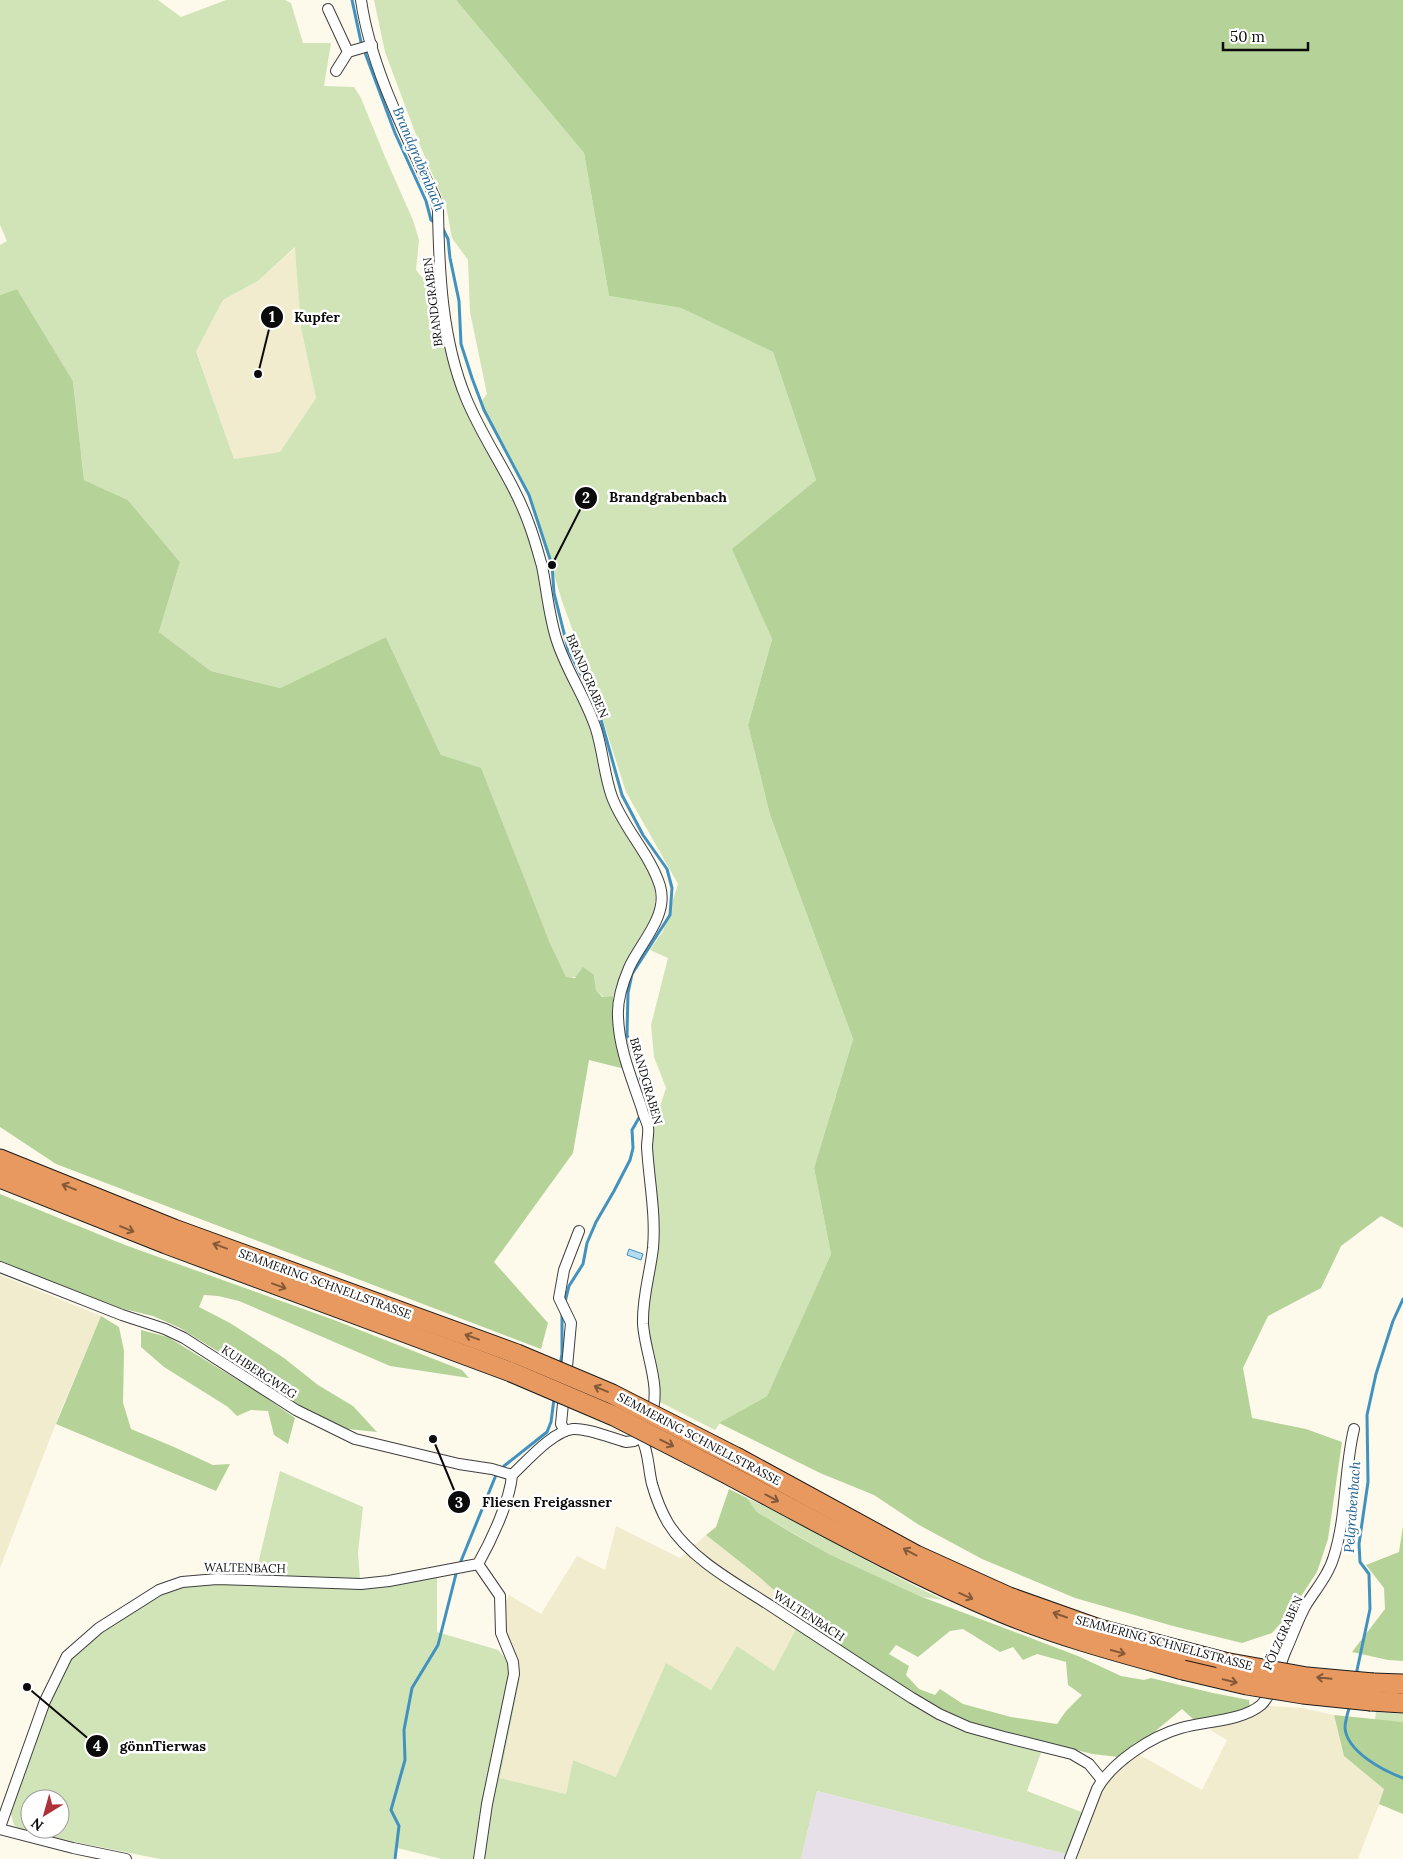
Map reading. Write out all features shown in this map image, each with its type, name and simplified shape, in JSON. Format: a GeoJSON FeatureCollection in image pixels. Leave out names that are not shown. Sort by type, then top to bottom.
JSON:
{"type":"FeatureCollection","features":[{"type":"Feature","properties":{"kind":"highway","name":"SEMMERING SCHNELLSTRASSE"},"geometry":{"type":"LineString","coordinates":[[0,1159],[174,1228],[517,1354],[612,1394],[738,1458],[916,1555],[1009,1597],[1099,1629],[1224,1662],[1307,1677],[1372,1692],[1403,1703]]}},
{"type":"Feature","properties":{"kind":"highway","name":"SEMMERING SCHNELLSTRASSE"},"geometry":{"type":"LineString","coordinates":[[0,1178],[166,1244],[511,1372],[614,1416],[908,1570],[1004,1614],[1094,1646],[1247,1685],[1303,1694],[1372,1692],[1403,1684]]}},
{"type":"Feature","properties":{"kind":"street","name":"BRANDGRABEN"},"geometry":{"type":"LineString","coordinates":[[361,0],[367,46],[438,210],[443,297],[457,373],[475,418],[505,470],[530,526],[542,567],[548,608],[557,642],[597,731],[605,774],[612,798],[624,823],[655,871],[662,891],[659,914],[630,967],[621,990],[618,1014],[620,1040],[648,1128],[647,1144],[653,1198],[653,1252],[643,1310],[644,1330],[654,1382],[655,1398],[654,1408],[641,1437]]}},
{"type":"Feature","properties":{"kind":"street"},"geometry":{"type":"LineString","coordinates":[[328,9],[348,52]]}},
{"type":"Feature","properties":{"kind":"street"},"geometry":{"type":"LineString","coordinates":[[336,71],[348,52],[367,46]]}},
{"type":"Feature","properties":{"kind":"street"},"geometry":{"type":"LineString","coordinates":[[564,1431],[561,1424],[571,1322],[559,1298],[564,1270],[579,1231]]}},
{"type":"Feature","properties":{"kind":"street","name":"KUHBERGWEG"},"geometry":{"type":"LineString","coordinates":[[0,1267],[122,1315],[165,1329],[184,1338],[296,1410],[355,1439],[512,1475]]}},
{"type":"Feature","properties":{"kind":"street","name":"PÖLZGRABEN"},"geometry":{"type":"LineString","coordinates":[[1070,1859],[1091,1801],[1102,1780],[1121,1761],[1167,1733],[1181,1728],[1234,1717],[1250,1711],[1264,1701],[1275,1681],[1284,1655],[1306,1606],[1334,1558],[1339,1538],[1350,1446],[1354,1429]]}},
{"type":"Feature","properties":{"kind":"street"},"geometry":{"type":"LineString","coordinates":[[479,1859],[487,1804],[514,1674],[513,1662],[501,1633],[500,1596],[478,1564],[487,1548],[508,1496],[512,1475],[544,1445],[564,1431],[584,1430],[626,1442],[634,1441],[641,1437]]}},
{"type":"Feature","properties":{"kind":"street","name":"WALTENBACH"},"geometry":{"type":"LineString","coordinates":[[641,1437],[646,1447],[652,1484],[664,1514],[677,1536],[702,1559],[846,1656],[939,1714],[968,1727],[1004,1738],[1072,1754],[1089,1764],[1102,1780]]}},
{"type":"Feature","properties":{"kind":"street","name":"WALTENBACH"},"geometry":{"type":"LineString","coordinates":[[0,1828],[45,1701],[67,1656],[99,1628],[159,1590],[182,1582],[208,1580],[361,1584],[389,1581],[478,1564]]}},
{"type":"Feature","properties":{"kind":"street"},"geometry":{"type":"LineString","coordinates":[[0,1828],[73,1848],[126,1859]]}},
{"type":"Feature","properties":{"kind":"shaded area"},"geometry":{"type":"Polygon","coordinates":[[[296,247],[301,328],[316,398],[280,452],[234,459],[196,350],[223,300],[258,281],[296,247]]]}},
{"type":"Feature","properties":{"kind":"shaded area"},"geometry":{"type":"Polygon","coordinates":[[[0,1275],[101,1316],[61,1410],[0,1568],[0,1275]]]}},
{"type":"Feature","properties":{"kind":"shaded area"},"geometry":{"type":"Polygon","coordinates":[[[616,1526],[680,1558],[706,1535],[785,1600],[796,1620],[797,1627],[774,1671],[737,1647],[711,1690],[666,1664],[616,1777],[573,1760],[566,1794],[500,1778],[520,1678],[518,1663],[506,1629],[506,1602],[509,1595],[541,1614],[577,1556],[605,1570],[616,1526]]]}},
{"type":"Feature","properties":{"kind":"shaded area"},"geometry":{"type":"Polygon","coordinates":[[[1269,1706],[1303,1708],[1334,1715],[1344,1756],[1385,1789],[1358,1859],[1073,1859],[1095,1801],[1108,1780],[1123,1764],[1138,1754],[1202,1790],[1227,1740],[1210,1730],[1212,1725],[1254,1713],[1269,1706]]]}},
{"type":"Feature","properties":{"kind":"shaded area"},"geometry":{"type":"Polygon","coordinates":[[[817,1791],[1066,1854],[1065,1859],[801,1859],[817,1791]]]}},
{"type":"Feature","properties":{"kind":"green space"},"geometry":{"type":"Polygon","coordinates":[[[0,0],[158,0],[181,17],[226,0],[285,0],[291,3],[303,43],[331,43],[324,86],[354,87],[361,98],[413,220],[419,240],[416,270],[426,282],[437,284],[458,391],[473,425],[488,448],[521,514],[537,567],[552,637],[565,674],[577,693],[592,730],[599,761],[639,853],[651,875],[656,894],[653,921],[621,973],[613,996],[603,997],[596,990],[594,975],[566,978],[549,941],[441,755],[386,637],[280,688],[211,671],[159,632],[180,562],[128,500],[84,480],[73,381],[17,289],[0,295],[0,245],[7,241],[0,225],[0,0]],[[295,247],[258,281],[223,300],[196,351],[234,459],[280,452],[316,398],[301,328],[295,247]]]}},
{"type":"Feature","properties":{"kind":"green space"},"geometry":{"type":"Polygon","coordinates":[[[374,0],[456,0],[584,153],[609,296],[681,308],[773,352],[816,480],[733,549],[772,639],[748,725],[770,815],[853,1039],[814,1168],[831,1254],[767,1396],[720,1423],[715,1430],[660,1402],[647,1330],[652,1131],[666,1088],[654,1057],[651,1025],[668,958],[650,950],[663,931],[678,884],[626,792],[586,667],[562,601],[530,494],[481,402],[487,394],[470,312],[468,260],[452,238],[446,206],[419,143],[385,52],[374,0]]]}},
{"type":"Feature","properties":{"kind":"green space"},"geometry":{"type":"Polygon","coordinates":[[[456,0],[1403,0],[1403,1228],[1381,1216],[1341,1246],[1321,1288],[1268,1316],[1243,1368],[1252,1418],[1306,1429],[1342,1442],[1328,1539],[1317,1572],[1290,1613],[1272,1633],[1242,1643],[1173,1626],[1075,1598],[982,1559],[919,1525],[874,1495],[820,1473],[719,1423],[767,1396],[831,1254],[814,1168],[853,1039],[770,815],[748,725],[772,639],[732,549],[816,480],[773,352],[681,308],[609,296],[584,153],[456,0]]]}},
{"type":"Feature","properties":{"kind":"green space"},"geometry":{"type":"Polygon","coordinates":[[[17,289],[73,381],[84,480],[128,500],[180,562],[159,632],[211,671],[280,688],[386,637],[441,755],[481,768],[549,941],[566,977],[575,978],[583,967],[594,975],[596,990],[602,997],[613,996],[614,1029],[625,1069],[589,1060],[573,1153],[494,1262],[548,1323],[541,1349],[56,1164],[0,1127],[0,295],[17,289]]]}},
{"type":"Feature","properties":{"kind":"green space"},"geometry":{"type":"Polygon","coordinates":[[[0,1194],[125,1245],[334,1320],[462,1370],[469,1378],[390,1366],[239,1301],[204,1295],[199,1307],[230,1323],[284,1358],[318,1385],[353,1406],[377,1432],[348,1429],[298,1406],[261,1378],[180,1328],[153,1316],[107,1305],[0,1262],[0,1194]]]}},
{"type":"Feature","properties":{"kind":"green space"},"geometry":{"type":"Polygon","coordinates":[[[101,1316],[119,1327],[124,1351],[123,1403],[131,1429],[213,1465],[230,1464],[216,1491],[56,1424],[101,1316]]]}},
{"type":"Feature","properties":{"kind":"green space"},"geometry":{"type":"Polygon","coordinates":[[[141,1330],[168,1337],[262,1395],[295,1418],[288,1444],[274,1435],[268,1411],[251,1410],[237,1416],[228,1407],[164,1367],[141,1347],[141,1330]]]}},
{"type":"Feature","properties":{"kind":"green space"},"geometry":{"type":"Polygon","coordinates":[[[280,1471],[363,1507],[358,1553],[360,1579],[310,1579],[258,1575],[259,1560],[280,1471]]]}},
{"type":"Feature","properties":{"kind":"green space"},"geometry":{"type":"Polygon","coordinates":[[[729,1489],[747,1498],[757,1512],[829,1554],[922,1597],[1078,1656],[1121,1676],[1144,1680],[1151,1678],[1249,1700],[1250,1707],[1204,1719],[1193,1719],[1182,1709],[1153,1733],[1135,1743],[1118,1757],[1092,1754],[962,1720],[904,1690],[796,1620],[785,1600],[706,1535],[716,1527],[729,1489]],[[963,1629],[950,1631],[918,1657],[896,1645],[889,1654],[909,1666],[906,1675],[919,1689],[935,1695],[940,1689],[963,1704],[1011,1717],[1057,1724],[1066,1711],[1082,1695],[1068,1685],[1066,1662],[1037,1654],[1023,1660],[1013,1647],[1000,1652],[963,1629]]]}},
{"type":"Feature","properties":{"kind":"green space"},"geometry":{"type":"Polygon","coordinates":[[[747,1498],[944,1600],[922,1597],[829,1554],[757,1512],[747,1498]]]}},
{"type":"Feature","properties":{"kind":"green space"},"geometry":{"type":"Polygon","coordinates":[[[1403,1526],[1403,1661],[1388,1660],[1352,1652],[1385,1609],[1384,1588],[1366,1565],[1399,1552],[1403,1526]]]}},
{"type":"Feature","properties":{"kind":"green space"},"geometry":{"type":"Polygon","coordinates":[[[437,1577],[437,1632],[498,1650],[508,1661],[511,1672],[474,1859],[442,1859],[397,1848],[393,1859],[160,1859],[63,1839],[70,1839],[70,1789],[20,1789],[20,1829],[14,1825],[10,1811],[43,1716],[59,1679],[69,1662],[89,1642],[144,1604],[170,1592],[198,1584],[361,1588],[437,1577]]]}},
{"type":"Feature","properties":{"kind":"green space"},"geometry":{"type":"Polygon","coordinates":[[[797,1627],[898,1694],[1042,1750],[1027,1791],[1084,1813],[1066,1854],[817,1791],[801,1859],[484,1859],[489,1814],[517,1680],[520,1678],[500,1778],[566,1794],[573,1760],[616,1777],[666,1663],[711,1690],[737,1646],[774,1671],[797,1627]]]}},
{"type":"Feature","properties":{"kind":"green space"},"geometry":{"type":"Polygon","coordinates":[[[1376,1712],[1403,1714],[1403,1722],[1375,1720],[1376,1712]]]}},
{"type":"Feature","properties":{"kind":"green space"},"geometry":{"type":"Polygon","coordinates":[[[1334,1715],[1403,1722],[1403,1814],[1379,1804],[1384,1789],[1344,1756],[1334,1715]]]}},
{"type":"Feature","properties":{"kind":"water"},"geometry":{"type":"Polygon","coordinates":[[[629,1249],[643,1254],[641,1260],[627,1255],[629,1249]]]}},
{"type":"Feature","properties":{"kind":"waterway","name":"Brandgrabenbach"},"geometry":{"type":"LineString","coordinates":[[352,0],[361,42],[395,133],[426,201],[431,220],[437,224]]}},
{"type":"Feature","properties":{"kind":"waterway","name":"Brandgrabenbach"},"geometry":{"type":"LineString","coordinates":[[442,227],[448,239],[459,301],[461,344],[472,378],[484,410],[529,495],[552,565],[554,593],[568,649],[598,709],[622,795],[643,835],[667,869],[672,888],[670,915],[632,974],[628,993],[627,1035],[640,1075],[646,1107]]}},
{"type":"Feature","properties":{"kind":"waterway","name":"Brandgrabenbach"},"geometry":{"type":"LineString","coordinates":[[565,1302],[569,1286],[583,1264],[587,1243],[596,1222],[630,1160],[633,1148],[632,1130],[640,1116]]}},
{"type":"Feature","properties":{"kind":"waterway","name":"Pelgrabenbach"},"geometry":{"type":"LineString","coordinates":[[1356,1675],[1370,1609],[1369,1574],[1360,1562],[1359,1544],[1368,1482],[1367,1415],[1376,1374],[1393,1321],[1403,1299]]}},
{"type":"Feature","properties":{"kind":"waterway","name":"Brandgrabenbach"},"geometry":{"type":"LineString","coordinates":[[560,1365],[562,1354],[562,1314]]}},
{"type":"Feature","properties":{"kind":"waterway","name":"Brandgrabenbach"},"geometry":{"type":"LineString","coordinates":[[504,1466],[547,1432],[551,1422],[554,1399]]}},
{"type":"Feature","properties":{"kind":"waterway","name":"Brandgrabenbach"},"geometry":{"type":"LineString","coordinates":[[461,1561],[496,1475]]}},
{"type":"Feature","properties":{"kind":"waterway","name":"Brandgrabenbach"},"geometry":{"type":"LineString","coordinates":[[395,1859],[399,1826],[391,1810],[405,1760],[404,1730],[412,1688],[438,1645],[456,1574]]}},
{"type":"Feature","properties":{"kind":"waterway","name":"Pelgrabenbach"},"geometry":{"type":"LineString","coordinates":[[1350,1705],[1345,1728],[1347,1737],[1352,1745],[1359,1753],[1386,1771],[1403,1778]]}},
{"type":"Feature","properties":{"kind":"place","name":"Kupfer"},"geometry":{"type":"Point","coordinates":[258,374]}},
{"type":"Feature","properties":{"kind":"place","name":"Brandgrabenbach"},"geometry":{"type":"Point","coordinates":[552,565]}},
{"type":"Feature","properties":{"kind":"place","name":"Fliesen Freigassner"},"geometry":{"type":"Point","coordinates":[433,1439]}},
{"type":"Feature","properties":{"kind":"place","name":"gönnTierwas"},"geometry":{"type":"Point","coordinates":[27,1687]}}]}
